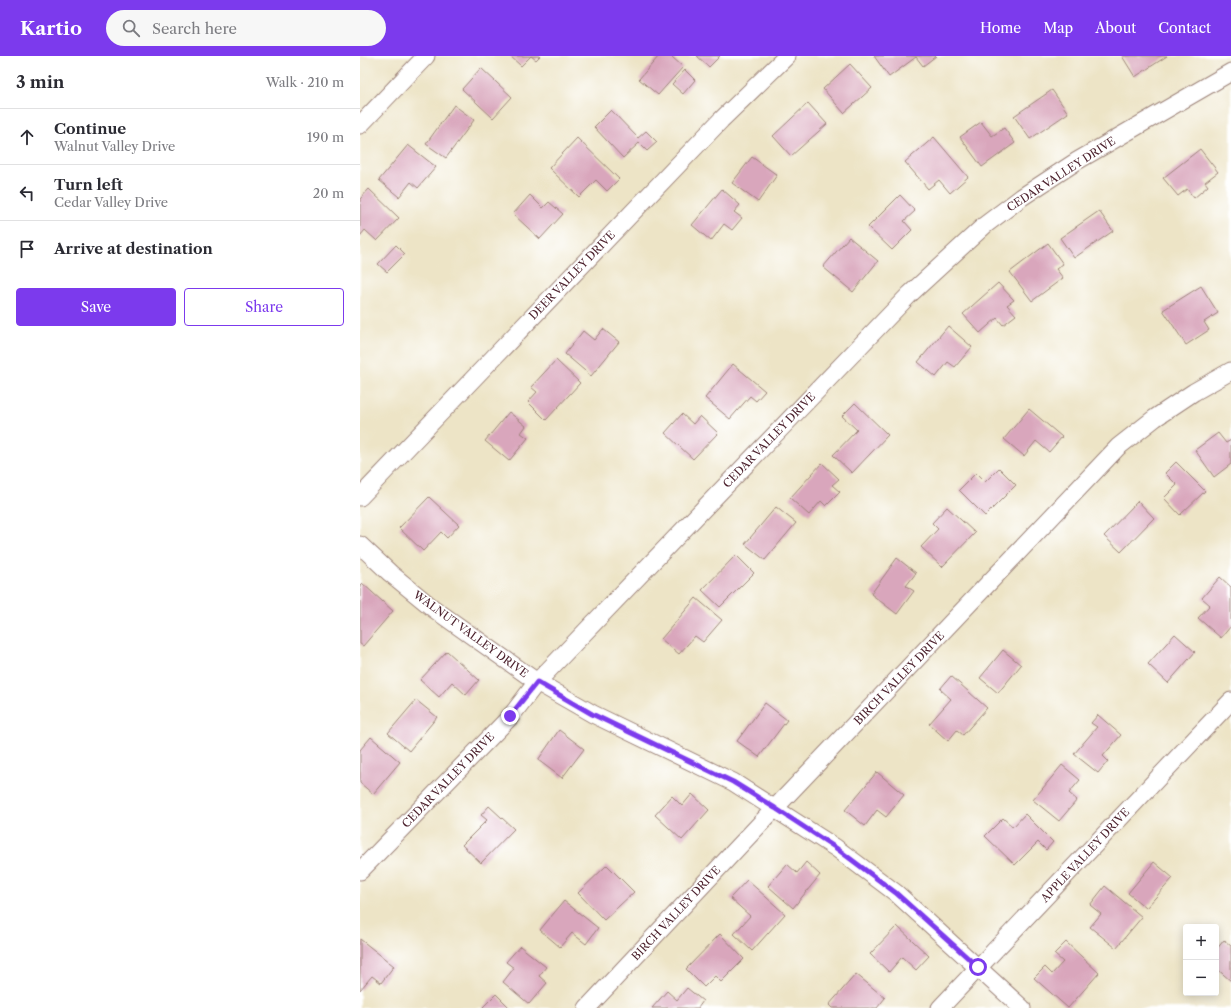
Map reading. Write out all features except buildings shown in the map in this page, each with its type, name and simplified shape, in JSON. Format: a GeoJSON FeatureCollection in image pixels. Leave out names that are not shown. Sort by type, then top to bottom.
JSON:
{"type":"FeatureCollection","features":[{"type":"Feature","properties":{"kind":"street"},"geometry":{"type":"LineString","coordinates":[[360,125],[426,56]]}},
{"type":"Feature","properties":{"kind":"street","name":"DEER VALLEY DRIVE"},"geometry":{"type":"LineString","coordinates":[[360,497],[720,120],[787,56]]}},
{"type":"Feature","properties":{"kind":"street","name":"CEDAR VALLEY DRIVE"},"geometry":{"type":"LineString","coordinates":[[360,871],[510,716],[537,682],[910,294],[985,225],[1022,197],[1077,162],[1231,72]]}},
{"type":"Feature","properties":{"kind":"street","name":"BIRCH VALLEY DRIVE"},"geometry":{"type":"LineString","coordinates":[[587,1008],[1118,447],[1155,418],[1194,392],[1231,371]]}},
{"type":"Feature","properties":{"kind":"street","name":"WALNUT VALLEY DRIVE"},"geometry":{"type":"LineString","coordinates":[[360,545],[390,573],[434,609],[537,682],[592,714],[733,782],[836,848],[896,893],[1022,1008]]}},
{"type":"Feature","properties":{"kind":"street","name":"APPLE VALLEY DRIVE"},"geometry":{"type":"LineString","coordinates":[[940,1008],[1231,701]]}},
{"type":"Feature","properties":{"kind":"route"},"geometry":{"type":"LineString","coordinates":[[510,716],[537,682],[592,714],[733,782],[836,848],[896,893],[978,967]]}}]}
